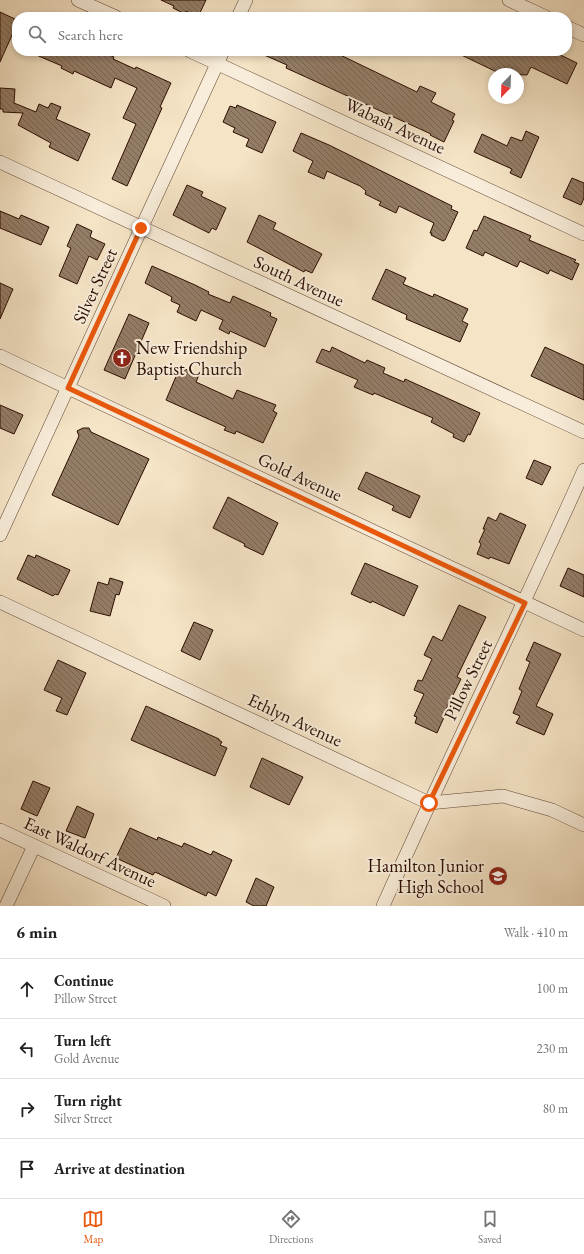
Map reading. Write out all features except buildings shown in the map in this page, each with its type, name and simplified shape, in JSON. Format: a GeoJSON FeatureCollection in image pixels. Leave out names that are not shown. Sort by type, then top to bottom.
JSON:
{"type":"FeatureCollection","features":[{"type":"Feature","properties":{"kind":"street"},"geometry":{"type":"LineString","coordinates":[[78,0],[105,12]]}},
{"type":"Feature","properties":{"kind":"street"},"geometry":{"type":"LineString","coordinates":[[240,12],[246,0]]}},
{"type":"Feature","properties":{"kind":"street"},"geometry":{"type":"LineString","coordinates":[[509,0],[535,12]]}},
{"type":"Feature","properties":{"kind":"street"},"geometry":{"type":"LineString","coordinates":[[572,29],[584,35]]}},
{"type":"Feature","properties":{"kind":"street","name":"Wabash Avenue"},"geometry":{"type":"LineString","coordinates":[[201,56],[584,234]]}},
{"type":"Feature","properties":{"kind":"street","name":"Silver Street"},"geometry":{"type":"LineString","coordinates":[[0,535],[220,56]]}},
{"type":"Feature","properties":{"kind":"street","name":"South Avenue"},"geometry":{"type":"LineString","coordinates":[[0,162],[584,432]]}},
{"type":"Feature","properties":{"kind":"street","name":"Gold Avenue"},"geometry":{"type":"LineString","coordinates":[[0,356],[584,630]]}},
{"type":"Feature","properties":{"kind":"street","name":"Pillow Street"},"geometry":{"type":"LineString","coordinates":[[383,906],[429,803],[525,603],[584,470]]}},
{"type":"Feature","properties":{"kind":"street","name":"Ethlyn Avenue"},"geometry":{"type":"LineString","coordinates":[[0,602],[429,803]]}},
{"type":"Feature","properties":{"kind":"street"},"geometry":{"type":"LineString","coordinates":[[429,803],[503,796],[552,810],[584,825]]}},
{"type":"Feature","properties":{"kind":"street","name":"East Waldorf Avenue"},"geometry":{"type":"LineString","coordinates":[[0,830],[164,906]]}},
{"type":"Feature","properties":{"kind":"street"},"geometry":{"type":"LineString","coordinates":[[6,906],[34,846]]}},
{"type":"Feature","properties":{"kind":"place","name":"New Friendship Baptist Church"},"geometry":{"type":"Point","coordinates":[122,358]}},
{"type":"Feature","properties":{"kind":"place","name":"Hamilton Junior High School"},"geometry":{"type":"Point","coordinates":[498,876]}},
{"type":"Feature","properties":{"kind":"route"},"geometry":{"type":"LineString","coordinates":[[141,228],[68,388],[525,603],[429,803]]}}]}
